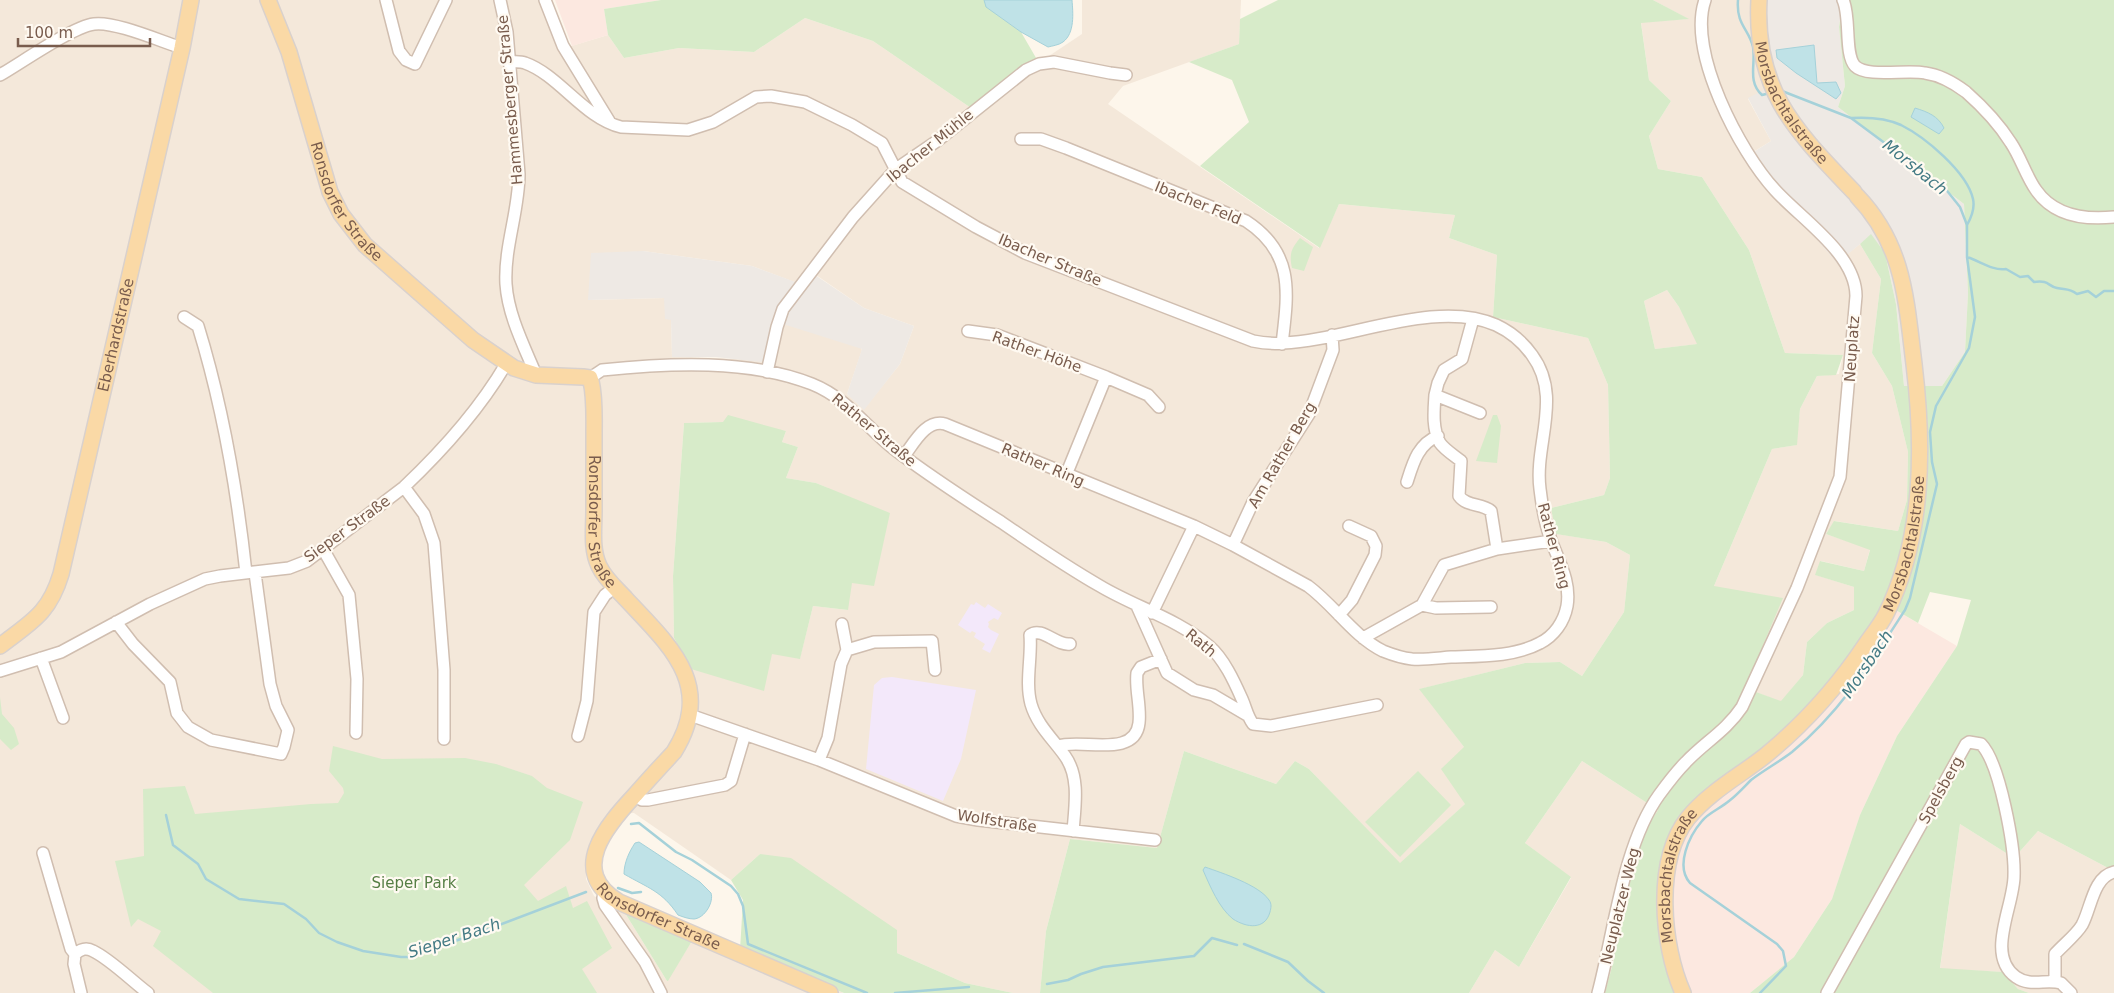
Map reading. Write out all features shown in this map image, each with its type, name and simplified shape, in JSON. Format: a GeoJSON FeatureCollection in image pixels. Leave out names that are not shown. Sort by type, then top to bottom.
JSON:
{"type":"FeatureCollection","features":[{"type":"Feature","properties":{"kind":"main road","name":"Eberhardstraße"},"geometry":{"type":"LineString","coordinates":[[0,646],[37,618],[46,608],[55,592],[61,574],[182,48],[191,0]]}},
{"type":"Feature","properties":{"kind":"main road","name":"Ronsdorfer Straße"},"geometry":{"type":"LineString","coordinates":[[268,0],[289,52],[330,192],[341,214],[365,245],[473,340],[506,364],[521,372],[536,375],[590,378],[594,412],[595,552],[600,568],[676,656],[689,691],[690,715],[687,728],[674,752],[608,827],[595,854],[596,875],[605,892],[619,902],[648,916],[830,993]]}},
{"type":"Feature","properties":{"kind":"main road","name":"Morsbachtalstraße"},"geometry":{"type":"LineString","coordinates":[[1683,993],[1668,944],[1666,904],[1668,867],[1682,828],[1696,809],[1779,744],[1828,696],[1857,658],[1885,616],[1903,571],[1913,530],[1919,491],[1917,410],[1912,346],[1902,282],[1895,255],[1885,232],[1855,194],[1801,135],[1775,93],[1764,65],[1759,0]]}},
{"type":"Feature","properties":{"kind":"street"},"geometry":{"type":"LineString","coordinates":[[386,0],[399,51],[406,60],[415,64],[446,0]]}},
{"type":"Feature","properties":{"kind":"street","name":"Hammesberger Straße"},"geometry":{"type":"LineString","coordinates":[[500,0],[507,32],[519,186],[508,258],[506,285],[521,343],[536,375]]}},
{"type":"Feature","properties":{"kind":"street"},"geometry":{"type":"LineString","coordinates":[[545,0],[568,55],[611,125]]}},
{"type":"Feature","properties":{"kind":"street","name":"Neuplatz"},"geometry":{"type":"LineString","coordinates":[[1705,0],[1701,20],[1704,54],[1711,77],[1751,159],[1775,190],[1834,249],[1852,274],[1856,289],[1840,477],[1797,588],[1742,707]]}},
{"type":"Feature","properties":{"kind":"street"},"geometry":{"type":"LineString","coordinates":[[1843,0],[1847,16],[1850,54],[1853,65],[1860,71],[1868,73],[1925,72],[1952,83],[1982,107],[1997,124],[2012,144],[2035,190],[2046,202],[2057,210],[2085,218],[2114,217]]}},
{"type":"Feature","properties":{"kind":"street"},"geometry":{"type":"LineString","coordinates":[[0,75],[75,31],[95,24],[109,25],[182,48]]}},
{"type":"Feature","properties":{"kind":"street","name":"Ibacher Straße"},"geometry":{"type":"LineString","coordinates":[[509,62],[524,62],[539,71],[611,125],[629,128],[688,130],[713,122],[756,97],[771,96],[794,99],[820,108],[882,143],[902,182],[910,188],[1025,253],[1253,342],[1282,344],[1444,316],[1474,319]]}},
{"type":"Feature","properties":{"kind":"street","name":"Ibacher Mühle"},"geometry":{"type":"LineString","coordinates":[[767,372],[783,309],[853,217],[896,169],[938,141],[1004,87],[1034,66],[1054,62],[1110,74],[1126,74]]}},
{"type":"Feature","properties":{"kind":"street","name":"Ibacher Feld"},"geometry":{"type":"LineString","coordinates":[[1021,139],[1041,139],[1066,148],[1246,222],[1256,228],[1273,245],[1284,268],[1287,298],[1282,344]]}},
{"type":"Feature","properties":{"kind":"street"},"geometry":{"type":"LineString","coordinates":[[116,622],[133,644],[170,682],[176,713],[195,732],[211,740],[281,754],[288,734],[276,706],[270,684],[234,476],[216,390],[198,326],[184,317]]}},
{"type":"Feature","properties":{"kind":"street"},"geometry":{"type":"LineString","coordinates":[[1474,319],[1462,359],[1444,370],[1438,383],[1434,415],[1441,444],[1461,462],[1459,489],[1462,500],[1487,507],[1491,511],[1497,549]]}},
{"type":"Feature","properties":{"kind":"street","name":"Rather Ring"},"geometry":{"type":"LineString","coordinates":[[904,456],[928,426],[941,423],[1194,526],[1233,545],[1308,586],[1362,638],[1391,654],[1414,659],[1506,653],[1531,648],[1555,631],[1563,620],[1568,595],[1566,580],[1551,541],[1539,488],[1539,472],[1548,407],[1541,370],[1524,345],[1512,333],[1493,324],[1474,319]]}},
{"type":"Feature","properties":{"kind":"street","name":"Rather Höhe"},"geometry":{"type":"LineString","coordinates":[[968,331],[997,335],[1106,377],[1148,396],[1158,406]]}},
{"type":"Feature","properties":{"kind":"street","name":"Am Rather Berg"},"geometry":{"type":"LineString","coordinates":[[1233,545],[1253,502],[1309,414],[1333,350],[1332,335]]}},
{"type":"Feature","properties":{"kind":"street","name":"Sieper Straße"},"geometry":{"type":"LineString","coordinates":[[0,671],[61,652],[150,604],[205,579],[289,568],[307,560],[404,487],[467,421],[506,364]]}},
{"type":"Feature","properties":{"kind":"street","name":"Rather Straße"},"geometry":{"type":"LineString","coordinates":[[590,378],[602,370],[710,365],[767,372],[804,381],[834,395],[904,456],[1058,561],[1152,613]]}},
{"type":"Feature","properties":{"kind":"street"},"geometry":{"type":"LineString","coordinates":[[1066,475],[1106,377]]}},
{"type":"Feature","properties":{"kind":"street"},"geometry":{"type":"LineString","coordinates":[[1435,395],[1480,413]]}},
{"type":"Feature","properties":{"kind":"street"},"geometry":{"type":"LineString","coordinates":[[1407,482],[1413,462],[1427,440],[1438,436]]}},
{"type":"Feature","properties":{"kind":"street"},"geometry":{"type":"LineString","coordinates":[[404,487],[424,514],[434,543],[444,670],[444,739]]}},
{"type":"Feature","properties":{"kind":"street"},"geometry":{"type":"LineString","coordinates":[[1152,613],[1194,526]]}},
{"type":"Feature","properties":{"kind":"street"},"geometry":{"type":"LineString","coordinates":[[1339,614],[1352,600],[1375,556],[1376,546],[1371,536],[1348,526]]}},
{"type":"Feature","properties":{"kind":"street"},"geometry":{"type":"LineString","coordinates":[[1362,638],[1422,605],[1444,565],[1497,549],[1551,541]]}},
{"type":"Feature","properties":{"kind":"street"},"geometry":{"type":"LineString","coordinates":[[324,549],[349,595],[357,679],[356,733]]}},
{"type":"Feature","properties":{"kind":"street"},"geometry":{"type":"LineString","coordinates":[[578,736],[587,701],[594,612],[605,595],[615,587]]}},
{"type":"Feature","properties":{"kind":"street"},"geometry":{"type":"LineString","coordinates":[[1422,605],[1436,608],[1491,607]]}},
{"type":"Feature","properties":{"kind":"street"},"geometry":{"type":"LineString","coordinates":[[1137,606],[1168,673],[1194,690],[1213,695],[1247,715],[1253,724],[1271,726],[1377,705]]}},
{"type":"Feature","properties":{"kind":"street","name":"Rath"},"geometry":{"type":"LineString","coordinates":[[1152,613],[1193,634],[1211,648],[1238,689],[1247,715]]}},
{"type":"Feature","properties":{"kind":"street"},"geometry":{"type":"LineString","coordinates":[[819,760],[828,738],[841,664],[846,650],[842,624]]}},
{"type":"Feature","properties":{"kind":"street"},"geometry":{"type":"LineString","coordinates":[[1070,644],[1064,645],[1033,632],[1030,635],[1029,680],[1032,706],[1039,722],[1070,764],[1074,778],[1075,798],[1073,831]]}},
{"type":"Feature","properties":{"kind":"street"},"geometry":{"type":"LineString","coordinates":[[846,650],[874,642],[932,641],[935,670]]}},
{"type":"Feature","properties":{"kind":"street"},"geometry":{"type":"LineString","coordinates":[[41,658],[63,718]]}},
{"type":"Feature","properties":{"kind":"street"},"geometry":{"type":"LineString","coordinates":[[1058,746],[1067,743],[1115,745],[1132,737],[1139,724],[1137,672],[1141,668],[1161,659]]}},
{"type":"Feature","properties":{"kind":"street","name":"Neuplatzer Weg"},"geometry":{"type":"LineString","coordinates":[[1598,993],[1624,882],[1636,843],[1649,811],[1659,795],[1686,762],[1731,722],[1742,707]]}},
{"type":"Feature","properties":{"kind":"street","name":"Wolfstraße"},"geometry":{"type":"LineString","coordinates":[[690,715],[819,760],[956,816],[1156,840]]}},
{"type":"Feature","properties":{"kind":"street"},"geometry":{"type":"LineString","coordinates":[[635,795],[642,800],[648,800],[731,781],[745,734]]}},
{"type":"Feature","properties":{"kind":"street","name":"Spelsberg"},"geometry":{"type":"LineString","coordinates":[[1827,993],[1966,744],[1969,742],[1980,744],[1993,764],[2009,833],[2014,875],[2011,901],[2002,936],[2003,957],[2011,972],[2022,981],[2055,982]]}},
{"type":"Feature","properties":{"kind":"street"},"geometry":{"type":"LineString","coordinates":[[43,853],[71,949],[75,954],[74,964],[81,993]]}},
{"type":"Feature","properties":{"kind":"street"},"geometry":{"type":"LineString","coordinates":[[2071,993],[2061,983],[2055,982],[2054,954],[2081,926],[2099,882],[2105,876],[2114,872]]}},
{"type":"Feature","properties":{"kind":"street"},"geometry":{"type":"LineString","coordinates":[[605,892],[603,898],[605,905],[636,947],[661,993]]}},
{"type":"Feature","properties":{"kind":"street"},"geometry":{"type":"LineString","coordinates":[[75,954],[81,949],[93,950],[148,993]]}},
{"type":"Feature","properties":{"kind":"shaded area"},"geometry":{"type":"Polygon","coordinates":[[[0,0],[550,0],[568,47],[608,35],[624,58],[679,48],[754,52],[805,18],[873,41],[971,108],[1082,34],[1082,0],[1241,0],[1239,44],[1123,86],[1108,104],[1319,248],[1339,204],[1455,215],[1449,238],[1497,255],[1493,317],[1588,338],[1608,385],[1610,478],[1604,495],[1551,508],[1557,534],[1606,542],[1630,555],[1624,612],[1582,676],[1560,662],[1525,663],[1420,689],[1464,747],[1465,804],[1400,864],[1309,769],[1295,761],[1276,784],[1184,751],[1157,848],[1070,839],[1046,931],[1040,993],[1013,993],[965,983],[897,953],[760,854],[731,880],[634,813],[607,814],[590,842],[587,853],[586,879],[594,896],[625,913],[667,981],[692,941],[705,935],[844,993],[0,993],[0,0]],[[643,251],[590,279],[589,300],[665,298],[665,319],[671,319],[672,357],[736,359],[797,283],[752,266],[643,251]],[[816,275],[862,350],[847,394],[864,409],[900,364],[914,326],[864,308],[816,275]],[[723,422],[684,423],[673,576],[674,638],[689,667],[772,653],[800,658],[813,606],[848,610],[828,488],[816,483],[786,478],[798,447],[782,442],[786,431],[723,422]]]}},
{"type":"Feature","properties":{"kind":"shaded area"},"geometry":{"type":"Polygon","coordinates":[[[555,0],[661,0],[604,9],[608,35],[572,46],[555,0]]]}},
{"type":"Feature","properties":{"kind":"shaded area"},"geometry":{"type":"Polygon","coordinates":[[[1653,0],[1763,0],[1767,37],[1777,83],[1748,99],[1771,141],[1745,157],[1837,262],[1860,244],[1881,279],[1872,353],[1892,386],[1908,452],[1907,500],[1898,531],[1835,521],[1826,534],[1870,549],[1864,571],[1821,561],[1816,575],[1854,587],[1854,610],[1827,623],[1807,642],[1803,675],[1781,702],[1745,688],[1714,586],[1772,449],[1796,445],[1800,409],[1817,376],[1839,374],[1843,355],[1785,353],[1749,250],[1702,177],[1658,169],[1649,136],[1671,101],[1649,80],[1641,22],[1688,19],[1653,0]]]}},
{"type":"Feature","properties":{"kind":"shaded area"},"geometry":{"type":"Polygon","coordinates":[[[1763,0],[1843,0],[1839,27],[1845,86],[1838,107],[1964,204],[1968,293],[1965,352],[1942,386],[1904,386],[1896,304],[1885,253],[1871,235],[1837,263],[1813,235],[1779,204],[1744,158],[1771,141],[1748,98],[1777,83],[1767,37],[1763,0]]]}},
{"type":"Feature","properties":{"kind":"shaded area"},"geometry":{"type":"Polygon","coordinates":[[[643,251],[752,266],[798,283],[765,360],[761,362],[716,357],[672,357],[671,320],[665,319],[664,298],[588,300],[591,253],[643,251]]]}},
{"type":"Feature","properties":{"kind":"shaded area"},"geometry":{"type":"Polygon","coordinates":[[[815,275],[864,308],[914,326],[900,364],[864,410],[847,394],[862,349],[783,324],[788,311],[815,275]]]}},
{"type":"Feature","properties":{"kind":"shaded area"},"geometry":{"type":"Polygon","coordinates":[[[1667,290],[1679,307],[1698,344],[1655,349],[1644,301],[1667,290]]]}},
{"type":"Feature","properties":{"kind":"shaded area"},"geometry":{"type":"Polygon","coordinates":[[[976,602],[985,608],[988,604],[1002,613],[998,620],[994,618],[988,622],[988,627],[999,634],[990,653],[982,649],[985,644],[974,637],[976,633],[972,631],[970,633],[958,625],[971,604],[974,605],[976,602]]]}},
{"type":"Feature","properties":{"kind":"shaded area"},"geometry":{"type":"Polygon","coordinates":[[[1887,605],[1957,646],[1897,736],[1860,815],[1832,899],[1794,957],[1750,993],[1678,993],[1662,934],[1670,837],[1887,605]]]}},
{"type":"Feature","properties":{"kind":"shaded area"},"geometry":{"type":"Polygon","coordinates":[[[892,677],[976,690],[961,759],[943,801],[866,769],[874,685],[882,678],[892,677]]]}},
{"type":"Feature","properties":{"kind":"shaded area"},"geometry":{"type":"Polygon","coordinates":[[[1582,761],[1658,810],[1635,845],[1616,920],[1614,959],[1605,993],[1469,993],[1495,950],[1519,967],[1571,878],[1525,843],[1582,761]]]}},
{"type":"Feature","properties":{"kind":"shaded area"},"geometry":{"type":"Polygon","coordinates":[[[1960,824],[2014,858],[2038,831],[2110,869],[2114,869],[2114,993],[2029,993],[2018,989],[2003,972],[1940,969],[1960,824]]]}},
{"type":"Feature","properties":{"kind":"green space"},"geometry":{"type":"Polygon","coordinates":[[[661,0],[984,0],[987,7],[1021,32],[1039,63],[971,108],[873,41],[805,18],[754,52],[679,48],[624,58],[608,35],[604,9],[661,0]]]}},
{"type":"Feature","properties":{"kind":"green space"},"geometry":{"type":"Polygon","coordinates":[[[1278,0],[1653,0],[1689,19],[1641,23],[1649,80],[1671,101],[1649,136],[1658,169],[1702,177],[1749,250],[1785,353],[1843,355],[1836,375],[1817,376],[1800,409],[1797,445],[1772,449],[1714,586],[1783,598],[1745,688],[1781,701],[1803,675],[1807,642],[1827,623],[1854,610],[1854,587],[1815,575],[1820,561],[1864,571],[1870,550],[1826,534],[1834,521],[1898,531],[1907,500],[1908,452],[1892,386],[1872,353],[1881,279],[1860,244],[1871,234],[1885,253],[1896,304],[1904,386],[1942,386],[1965,352],[1968,293],[1964,204],[1838,107],[1845,86],[1839,27],[1843,0],[2114,0],[2114,869],[2110,869],[2038,831],[2014,858],[1960,824],[1940,968],[2003,972],[2018,989],[2029,993],[1750,993],[1794,957],[1832,899],[1860,815],[1897,736],[1957,646],[1971,600],[1930,592],[1918,623],[1887,605],[1824,693],[1769,746],[1688,808],[1659,885],[1678,993],[1605,993],[1614,959],[1616,920],[1635,845],[1658,810],[1582,761],[1525,843],[1571,877],[1519,967],[1495,950],[1469,993],[1040,993],[1046,931],[1070,839],[1157,848],[1184,751],[1276,784],[1295,761],[1309,769],[1400,863],[1465,804],[1441,769],[1464,747],[1419,689],[1525,663],[1560,662],[1582,676],[1624,612],[1630,555],[1606,542],[1556,534],[1551,508],[1604,495],[1610,478],[1608,385],[1588,338],[1493,317],[1497,255],[1449,238],[1455,215],[1339,204],[1320,248],[1200,166],[1249,122],[1232,80],[1189,62],[1239,44],[1240,19],[1278,0]],[[1667,290],[1644,301],[1655,349],[1697,344],[1679,307],[1667,290]]]}},
{"type":"Feature","properties":{"kind":"green space"},"geometry":{"type":"Polygon","coordinates":[[[1300,238],[1313,247],[1304,271],[1292,268],[1291,263],[1292,252],[1300,238]]]}},
{"type":"Feature","properties":{"kind":"green space"},"geometry":{"type":"Polygon","coordinates":[[[728,415],[786,431],[782,442],[798,447],[786,478],[816,483],[890,513],[874,586],[852,583],[848,610],[813,606],[800,659],[772,654],[764,691],[691,669],[674,638],[673,576],[684,423],[723,422],[728,415]]]}},
{"type":"Feature","properties":{"kind":"green space"},"geometry":{"type":"Polygon","coordinates":[[[1493,415],[1497,415],[1501,426],[1497,463],[1476,461],[1493,415]]]}},
{"type":"Feature","properties":{"kind":"green space"},"geometry":{"type":"Polygon","coordinates":[[[0,697],[2,714],[14,728],[19,744],[11,750],[0,739],[0,697]]]}},
{"type":"Feature","properties":{"kind":"green space","name":"Sieper Park"},"geometry":{"type":"Polygon","coordinates":[[[333,746],[382,759],[465,758],[496,764],[532,776],[547,788],[583,802],[570,840],[524,885],[538,901],[566,886],[573,908],[587,901],[612,948],[582,969],[597,993],[213,993],[153,946],[161,931],[138,919],[131,927],[115,861],[144,856],[143,789],[185,786],[195,814],[338,803],[344,793],[343,788],[329,771],[333,746]]]}},
{"type":"Feature","properties":{"kind":"green space"},"geometry":{"type":"Polygon","coordinates":[[[1418,771],[1451,805],[1400,857],[1365,822],[1418,771]]]}},
{"type":"Feature","properties":{"kind":"green space"},"geometry":{"type":"Polygon","coordinates":[[[760,854],[791,858],[897,930],[897,953],[965,983],[1013,993],[844,993],[740,950],[743,900],[731,880],[760,854]]]}},
{"type":"Feature","properties":{"kind":"green space"},"geometry":{"type":"Polygon","coordinates":[[[625,913],[692,941],[668,981],[667,981],[625,913]]]}},
{"type":"Feature","properties":{"kind":"water"},"geometry":{"type":"Polygon","coordinates":[[[984,0],[1072,0],[1073,11],[1070,33],[1061,43],[1048,47],[1021,32],[986,7],[984,0]]]}},
{"type":"Feature","properties":{"kind":"water"},"geometry":{"type":"Polygon","coordinates":[[[1814,45],[1817,83],[1836,82],[1841,93],[1836,99],[1777,58],[1776,50],[1814,45]]]}},
{"type":"Feature","properties":{"kind":"water"},"geometry":{"type":"Polygon","coordinates":[[[1915,108],[1939,120],[1944,128],[1939,134],[1911,117],[1915,108]]]}},
{"type":"Feature","properties":{"kind":"water"},"geometry":{"type":"Polygon","coordinates":[[[639,842],[700,882],[711,893],[710,905],[702,916],[694,919],[678,915],[660,895],[624,874],[629,854],[635,843],[639,842]]]}},
{"type":"Feature","properties":{"kind":"water"},"geometry":{"type":"Polygon","coordinates":[[[1205,867],[1240,880],[1257,889],[1270,902],[1268,918],[1255,926],[1233,919],[1219,903],[1212,890],[1203,870],[1205,867]]]}},
{"type":"Feature","properties":{"kind":"waterway","name":"Morsbach"},"geometry":{"type":"LineString","coordinates":[[1738,0],[1739,15],[1753,47],[1753,78],[1757,90],[1762,95],[1766,94]]}},
{"type":"Feature","properties":{"kind":"waterway","name":"Morsbach"},"geometry":{"type":"LineString","coordinates":[[1760,993],[1786,966],[1783,951],[1777,944],[1690,883],[1684,868],[1686,851],[1697,827],[1705,818],[1726,804],[1751,780],[1792,752],[1825,721],[1854,686],[1905,610],[1910,598],[1937,484],[1932,462],[1930,432],[1936,406],[1969,348],[1975,317],[1967,257],[1967,225],[1960,207],[1944,187],[1851,118],[1782,91]]}},
{"type":"Feature","properties":{"kind":"waterway","name":"Morsbach"},"geometry":{"type":"LineString","coordinates":[[1851,118],[1877,118],[1901,125],[1922,138],[1944,156],[1963,178],[1973,199],[1972,213],[1967,225]]}},
{"type":"Feature","properties":{"kind":"waterway"},"geometry":{"type":"LineString","coordinates":[[1967,257],[1991,267],[2006,269],[2020,277],[2028,276],[2034,282],[2046,282],[2054,287],[2077,294],[2088,291],[2096,297],[2104,291],[2114,291]]}},
{"type":"Feature","properties":{"kind":"waterway","name":"Sieper Bach"},"geometry":{"type":"LineString","coordinates":[[166,815],[173,845],[198,864],[206,879],[239,899],[284,904],[306,919],[319,933],[337,942],[363,951],[409,957],[586,892]]}},
{"type":"Feature","properties":{"kind":"waterway","name":"Sieper Bach"},"geometry":{"type":"LineString","coordinates":[[631,824],[639,823],[676,852],[692,860],[731,886],[738,894],[743,906],[748,944],[867,993]]}},
{"type":"Feature","properties":{"kind":"waterway","name":"Sieper Bach"},"geometry":{"type":"LineString","coordinates":[[618,888],[632,893],[641,892]]}},
{"type":"Feature","properties":{"kind":"waterway","name":"Sieper Bach"},"geometry":{"type":"LineString","coordinates":[[1047,984],[1068,980],[1103,967],[1194,956],[1212,938],[1237,945]]}},
{"type":"Feature","properties":{"kind":"waterway","name":"Sieper Bach"},"geometry":{"type":"LineString","coordinates":[[1244,944],[1288,962],[1324,993]]}},
{"type":"Feature","properties":{"kind":"waterway","name":"Sieper Bach"},"geometry":{"type":"LineString","coordinates":[[895,993],[969,987]]}}]}
